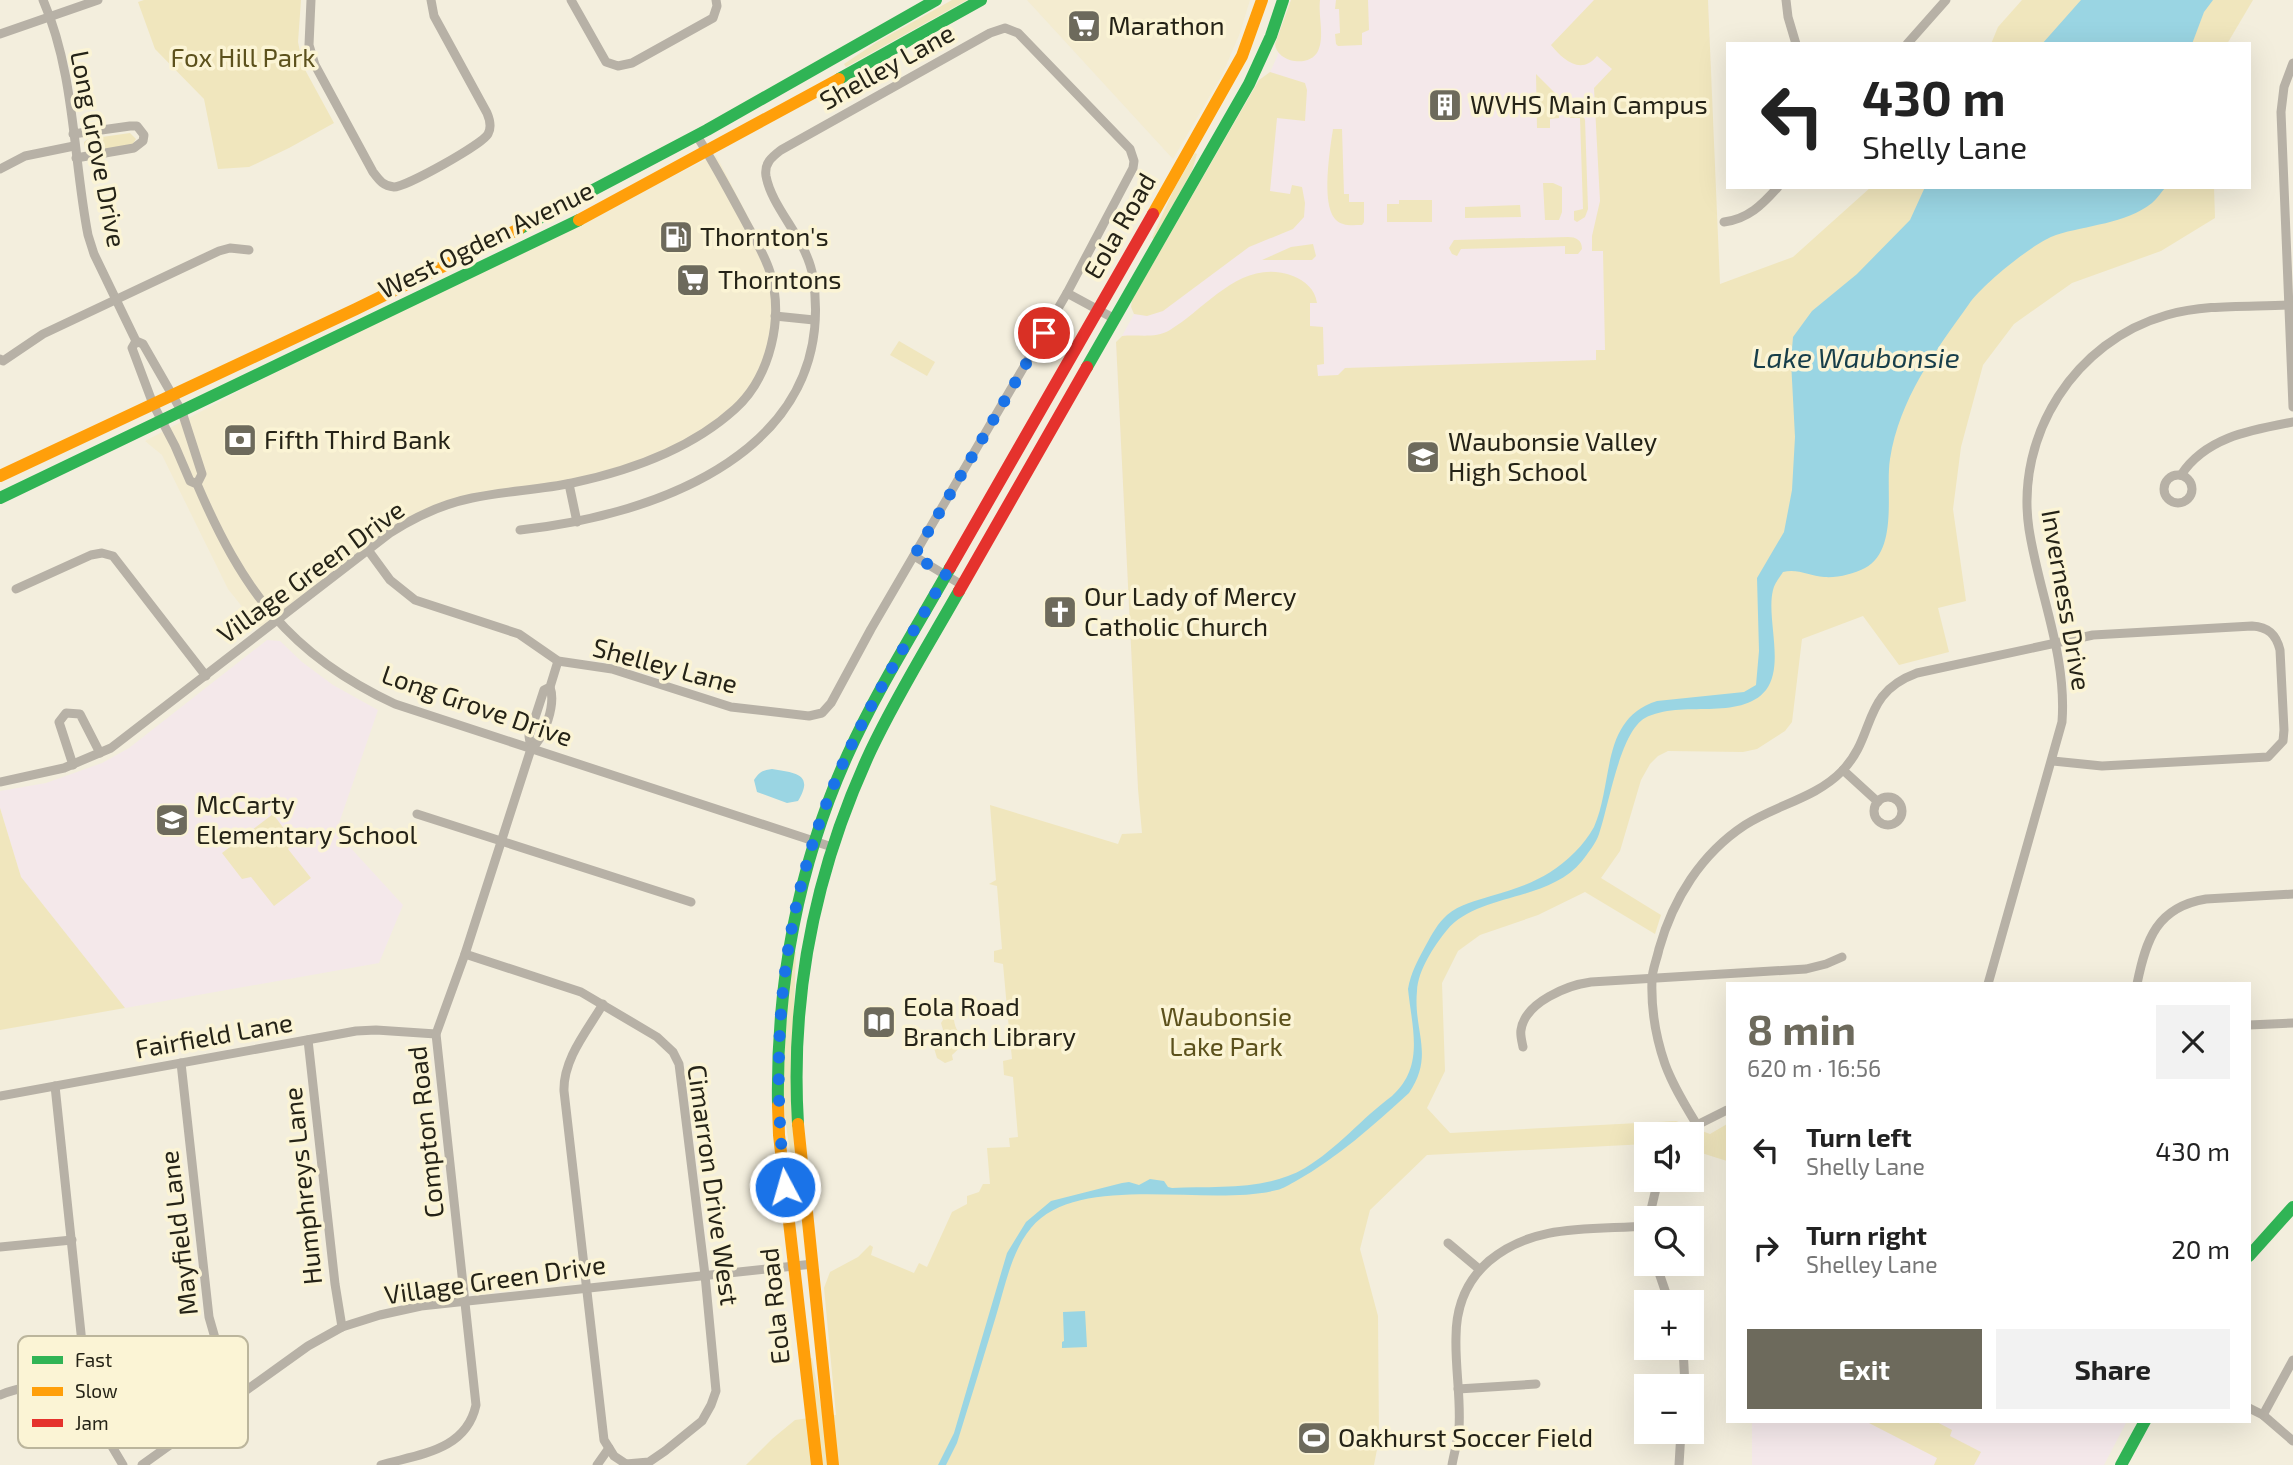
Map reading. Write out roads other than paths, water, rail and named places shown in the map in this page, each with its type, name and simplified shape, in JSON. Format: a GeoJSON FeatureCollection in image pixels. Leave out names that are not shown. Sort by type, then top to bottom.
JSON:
{"type":"FeatureCollection","features":[{"type":"Feature","properties":{"kind":"main road","name":"West Ogden Avenue"},"geometry":{"type":"LineString","coordinates":[[0,476],[464,256],[697,136],[936,0]]}},
{"type":"Feature","properties":{"kind":"main road","name":"West Ogden Avenue"},"geometry":{"type":"LineString","coordinates":[[0,498],[466,277],[707,152],[981,0]]}},
{"type":"Feature","properties":{"kind":"main road","name":"Eola Road"},"geometry":{"type":"LineString","coordinates":[[817,1465],[779,1135],[777,1060],[788,949],[799,894],[814,841],[828,800],[857,733],[1233,73],[1262,0]]}},
{"type":"Feature","properties":{"kind":"main road","name":"Eola Road"},"geometry":{"type":"LineString","coordinates":[[833,1465],[798,1123],[796,1051],[811,926],[832,847],[870,750],[1249,85],[1271,36],[1283,0]]}},
{"type":"Feature","properties":{"kind":"main road"},"geometry":{"type":"LineString","coordinates":[[464,256],[466,277]]}},
{"type":"Feature","properties":{"kind":"main road"},"geometry":{"type":"LineString","coordinates":[[2251,1254],[2293,1207]]}},
{"type":"Feature","properties":{"kind":"main road"},"geometry":{"type":"LineString","coordinates":[[2121,1465],[2144,1423]]}},
{"type":"Feature","properties":{"kind":"street","name":"Long Grove Drive"},"geometry":{"type":"LineString","coordinates":[[43,0],[63,66],[88,235],[94,254],[136,341],[142,344],[182,412],[202,474],[197,484]]}},
{"type":"Feature","properties":{"kind":"street"},"geometry":{"type":"LineString","coordinates":[[0,34],[97,0]]}},
{"type":"Feature","properties":{"kind":"street"},"geometry":{"type":"LineString","coordinates":[[311,0],[309,46],[315,65],[373,172],[382,184],[391,187],[406,183],[475,145],[487,136],[490,126],[487,113],[434,16],[431,0]]}},
{"type":"Feature","properties":{"kind":"street"},"geometry":{"type":"LineString","coordinates":[[571,0],[606,62],[618,66],[632,63],[712,18],[717,6],[716,0]]}},
{"type":"Feature","properties":{"kind":"street"},"geometry":{"type":"LineString","coordinates":[[1786,0],[1795,42]]}},
{"type":"Feature","properties":{"kind":"street"},"geometry":{"type":"LineString","coordinates":[[1909,42],[1946,0]]}},
{"type":"Feature","properties":{"kind":"street","name":"Shelley Lane"},"geometry":{"type":"LineString","coordinates":[[520,530],[577,522],[625,510],[664,496],[737,458],[758,441],[782,412],[804,374],[814,320],[810,264],[772,191],[766,173],[766,165],[781,150],[990,33],[1005,28],[1018,33],[1130,149],[1134,161],[1131,175],[1067,293],[827,709],[817,715],[803,716],[731,707],[612,669],[558,661]]}},
{"type":"Feature","properties":{"kind":"street"},"geometry":{"type":"LineString","coordinates":[[2293,63],[2284,87],[2281,112],[2293,407]]}},
{"type":"Feature","properties":{"kind":"street"},"geometry":{"type":"LineString","coordinates":[[73,134],[130,125],[137,127],[144,135],[144,141],[134,148],[76,158]]}},
{"type":"Feature","properties":{"kind":"street","name":"Village Green Drive"},"geometry":{"type":"LineString","coordinates":[[0,782],[40,775],[73,765],[135,732],[368,550],[408,522],[471,498],[569,484],[618,471],[669,451],[718,423],[737,408],[765,363],[773,337],[773,284],[764,256],[697,136]]}},
{"type":"Feature","properties":{"kind":"street"},"geometry":{"type":"LineString","coordinates":[[0,169],[25,156],[74,146]]}},
{"type":"Feature","properties":{"kind":"street"},"geometry":{"type":"LineString","coordinates":[[1724,222],[1748,215],[1762,206],[1776,189]]}},
{"type":"Feature","properties":{"kind":"street"},"geometry":{"type":"LineString","coordinates":[[0,359],[3,361],[43,334],[219,250],[249,250]]}},
{"type":"Feature","properties":{"kind":"street"},"geometry":{"type":"LineString","coordinates":[[1067,293],[1115,319]]}},
{"type":"Feature","properties":{"kind":"street","name":"Inverness Drive"},"geometry":{"type":"LineString","coordinates":[[1989,982],[2061,731],[2064,701],[2056,642],[2029,530],[2027,484],[2036,441],[2046,416],[2079,368],[2106,345],[2151,320],[2199,309],[2289,305]]}},
{"type":"Feature","properties":{"kind":"street"},"geometry":{"type":"LineString","coordinates":[[775,316],[814,320]]}},
{"type":"Feature","properties":{"kind":"street","name":"Long Grove Drive"},"geometry":{"type":"LineString","coordinates":[[136,341],[132,348],[153,404],[190,481],[197,484],[241,572],[276,621],[331,668],[380,697],[832,847]]}},
{"type":"Feature","properties":{"kind":"street"},"geometry":{"type":"LineString","coordinates":[[2181,475],[2201,452],[2218,442],[2262,428],[2293,422]]}},
{"type":"Feature","properties":{"kind":"street"},"geometry":{"type":"LineString","coordinates":[[569,484],[577,522]]}},
{"type":"Feature","properties":{"kind":"street"},"geometry":{"type":"LineString","coordinates":[[368,550],[390,580],[415,600],[519,634],[558,661]]}},
{"type":"Feature","properties":{"kind":"street"},"geometry":{"type":"LineString","coordinates":[[16,589],[91,555],[102,552],[113,556],[206,676]]}},
{"type":"Feature","properties":{"kind":"street"},"geometry":{"type":"LineString","coordinates":[[914,556],[962,585]]}},
{"type":"Feature","properties":{"kind":"street"},"geometry":{"type":"LineString","coordinates":[[1695,1122],[1671,1078],[1655,1021],[1651,978],[1674,907],[1685,886],[1709,855],[1745,825],[1820,788],[1843,770],[1859,745],[1876,704],[1897,681],[1917,673],[2093,635],[2262,627],[2270,630],[2277,639],[2280,650],[2284,730],[2283,741],[2268,757],[2102,766],[2053,761]]}},
{"type":"Feature","properties":{"kind":"street","name":"Compton Road"},"geometry":{"type":"LineString","coordinates":[[381,1465],[446,1445],[462,1435],[472,1417],[476,1393],[436,1034],[465,954],[531,749],[530,732],[544,690],[550,687],[558,661]]}},
{"type":"Feature","properties":{"kind":"street"},"geometry":{"type":"LineString","coordinates":[[73,765],[59,722],[66,713],[80,714],[100,753]]}},
{"type":"Feature","properties":{"kind":"street"},"geometry":{"type":"LineString","coordinates":[[1843,770],[1878,802]]}},
{"type":"Feature","properties":{"kind":"street"},"geometry":{"type":"LineString","coordinates":[[417,814],[691,902]]}},
{"type":"Feature","properties":{"kind":"street"},"geometry":{"type":"LineString","coordinates":[[2138,982],[2150,938],[2160,921],[2176,908],[2206,899],[2293,894]]}},
{"type":"Feature","properties":{"kind":"street","name":"Cimarron Drive West"},"geometry":{"type":"LineString","coordinates":[[465,954],[565,986],[603,1004],[665,1044],[679,1064],[705,1275],[716,1382],[714,1400],[702,1421],[665,1451],[649,1462],[626,1465]]}},
{"type":"Feature","properties":{"kind":"street"},"geometry":{"type":"LineString","coordinates":[[1522,1047],[1521,1030],[1525,1019],[1539,1004],[1558,991],[1582,983],[1806,968],[1842,957]]}},
{"type":"Feature","properties":{"kind":"street"},"geometry":{"type":"LineString","coordinates":[[603,1004],[569,1061],[564,1083],[604,1440],[614,1456],[626,1465]]}},
{"type":"Feature","properties":{"kind":"street"},"geometry":{"type":"LineString","coordinates":[[2251,1025],[2293,1023]]}},
{"type":"Feature","properties":{"kind":"street","name":"Fairfield Lane"},"geometry":{"type":"LineString","coordinates":[[0,1096],[368,1030],[436,1034]]}},
{"type":"Feature","properties":{"kind":"street","name":"Humphreys Lane"},"geometry":{"type":"LineString","coordinates":[[307,1040],[342,1327]]}},
{"type":"Feature","properties":{"kind":"street","name":"Mayfield Lane"},"geometry":{"type":"LineString","coordinates":[[181,1063],[209,1317],[214,1336]]}},
{"type":"Feature","properties":{"kind":"street"},"geometry":{"type":"LineString","coordinates":[[55,1086],[82,1336]]}},
{"type":"Feature","properties":{"kind":"street"},"geometry":{"type":"LineString","coordinates":[[1703,1122],[1726,1110]]}},
{"type":"Feature","properties":{"kind":"street"},"geometry":{"type":"LineString","coordinates":[[1452,1465],[1459,1428],[1456,1338],[1458,1315],[1465,1292],[1479,1269],[1510,1245],[1544,1233],[1634,1227]]}},
{"type":"Feature","properties":{"kind":"street"},"geometry":{"type":"LineString","coordinates":[[0,1247],[72,1240]]}},
{"type":"Feature","properties":{"kind":"street"},"geometry":{"type":"LineString","coordinates":[[1448,1243],[1479,1269]]}},
{"type":"Feature","properties":{"kind":"street","name":"Village Green Drive"},"geometry":{"type":"LineString","coordinates":[[248,1388],[291,1357],[342,1327],[401,1310],[813,1264]]}},
{"type":"Feature","properties":{"kind":"street"},"geometry":{"type":"LineString","coordinates":[[2263,1415],[2293,1360]]}},
{"type":"Feature","properties":{"kind":"street"},"geometry":{"type":"LineString","coordinates":[[1458,1389],[1536,1384]]}},
{"type":"Feature","properties":{"kind":"street"},"geometry":{"type":"LineString","coordinates":[[0,1395],[18,1389]]}},
{"type":"Feature","properties":{"kind":"street"},"geometry":{"type":"LineString","coordinates":[[2251,1409],[2263,1415],[2293,1441]]}},
{"type":"Feature","properties":{"kind":"street"},"geometry":{"type":"LineString","coordinates":[[1679,1465],[1680,1444]]}},
{"type":"Feature","properties":{"kind":"street"},"geometry":{"type":"LineString","coordinates":[[113,1448],[123,1465]]}},
{"type":"Feature","properties":{"kind":"street","name":"Village Green Drive"},"geometry":{"type":"LineString","coordinates":[[142,1465],[165,1448]]}},
{"type":"Feature","properties":{"kind":"street"},"geometry":{"type":"LineString","coordinates":[[597,1465],[609,1448]]}},
{"type":"Feature","properties":{"kind":"water"},"geometry":{"type":"Polygon","coordinates":[[[2081,0],[2213,0],[2204,12],[2193,42],[2044,42],[2081,0]]]}},
{"type":"Feature","properties":{"kind":"water","name":"Lake Waubonsie"},"geometry":{"type":"Polygon","coordinates":[[[1924,189],[2164,189],[2152,203],[2130,215],[2046,239],[2009,265],[1976,296],[1931,358],[1902,416],[1890,459],[1887,534],[1876,559],[1865,568],[1840,576],[1824,577],[1783,572],[1773,590],[1771,601],[1775,655],[1771,680],[1766,690],[1755,700],[1741,705],[1675,710],[1645,718],[1636,726],[1622,753],[1599,834],[1582,861],[1551,884],[1477,909],[1460,918],[1447,930],[1428,959],[1418,983],[1417,1005],[1422,1055],[1417,1079],[1409,1093],[1341,1151],[1311,1172],[1279,1189],[1216,1196],[1146,1194],[1080,1201],[1052,1211],[1031,1228],[1018,1248],[1009,1270],[957,1443],[946,1465],[938,1465],[954,1433],[1007,1253],[1026,1222],[1051,1201],[1122,1183],[1139,1185],[1150,1179],[1164,1181],[1172,1188],[1257,1184],[1290,1175],[1317,1160],[1392,1096],[1409,1072],[1414,1046],[1409,983],[1423,950],[1444,918],[1463,905],[1536,880],[1556,868],[1578,849],[1594,827],[1617,737],[1626,722],[1639,710],[1657,701],[1744,692],[1756,685],[1759,651],[1757,578],[1784,532],[1792,490],[1795,437],[1791,361],[1793,337],[1812,311],[1857,274],[1910,220],[1924,189]]]}},
{"type":"Feature","properties":{"kind":"water"},"geometry":{"type":"Polygon","coordinates":[[[772,769],[800,776],[804,785],[798,801],[787,803],[757,792],[754,780],[762,772],[772,769]]]}},
{"type":"Feature","properties":{"kind":"water"},"geometry":{"type":"Polygon","coordinates":[[[1085,1311],[1087,1347],[1062,1348],[1063,1312],[1085,1311]]]}},
{"type":"Feature","properties":{"kind":"place","name":"Marathon"},"geometry":{"type":"Point","coordinates":[1084,26]}},
{"type":"Feature","properties":{"kind":"place","name":"WVHS Main Campus"},"geometry":{"type":"Point","coordinates":[1445,105]}},
{"type":"Feature","properties":{"kind":"place","name":"Thornton's"},"geometry":{"type":"Point","coordinates":[676,237]}},
{"type":"Feature","properties":{"kind":"place","name":"Thorntons"},"geometry":{"type":"Point","coordinates":[693,280]}},
{"type":"Feature","properties":{"kind":"place","name":"Fifth Third Bank"},"geometry":{"type":"Point","coordinates":[240,440]}},
{"type":"Feature","properties":{"kind":"place","name":"Waubonsie Valley High School"},"geometry":{"type":"Point","coordinates":[1423,457]}},
{"type":"Feature","properties":{"kind":"place","name":"Our Lady of Mercy Catholic Church"},"geometry":{"type":"Point","coordinates":[1060,612]}},
{"type":"Feature","properties":{"kind":"place","name":"McCarty Elementary School"},"geometry":{"type":"Point","coordinates":[172,820]}},
{"type":"Feature","properties":{"kind":"place","name":"Eola Road Branch Library"},"geometry":{"type":"Point","coordinates":[879,1022]}},
{"type":"Feature","properties":{"kind":"place","name":"Oakhurst Soccer Field"},"geometry":{"type":"Point","coordinates":[1314,1438]}},
{"type":"Feature","properties":{"kind":"park label","name":"Fox Hill Park"},"geometry":{"type":"Point","coordinates":[243,58]}},
{"type":"Feature","properties":{"kind":"park label","name":"Waubonsie Lake Park"},"geometry":{"type":"Point","coordinates":[1226,1032]}}]}
